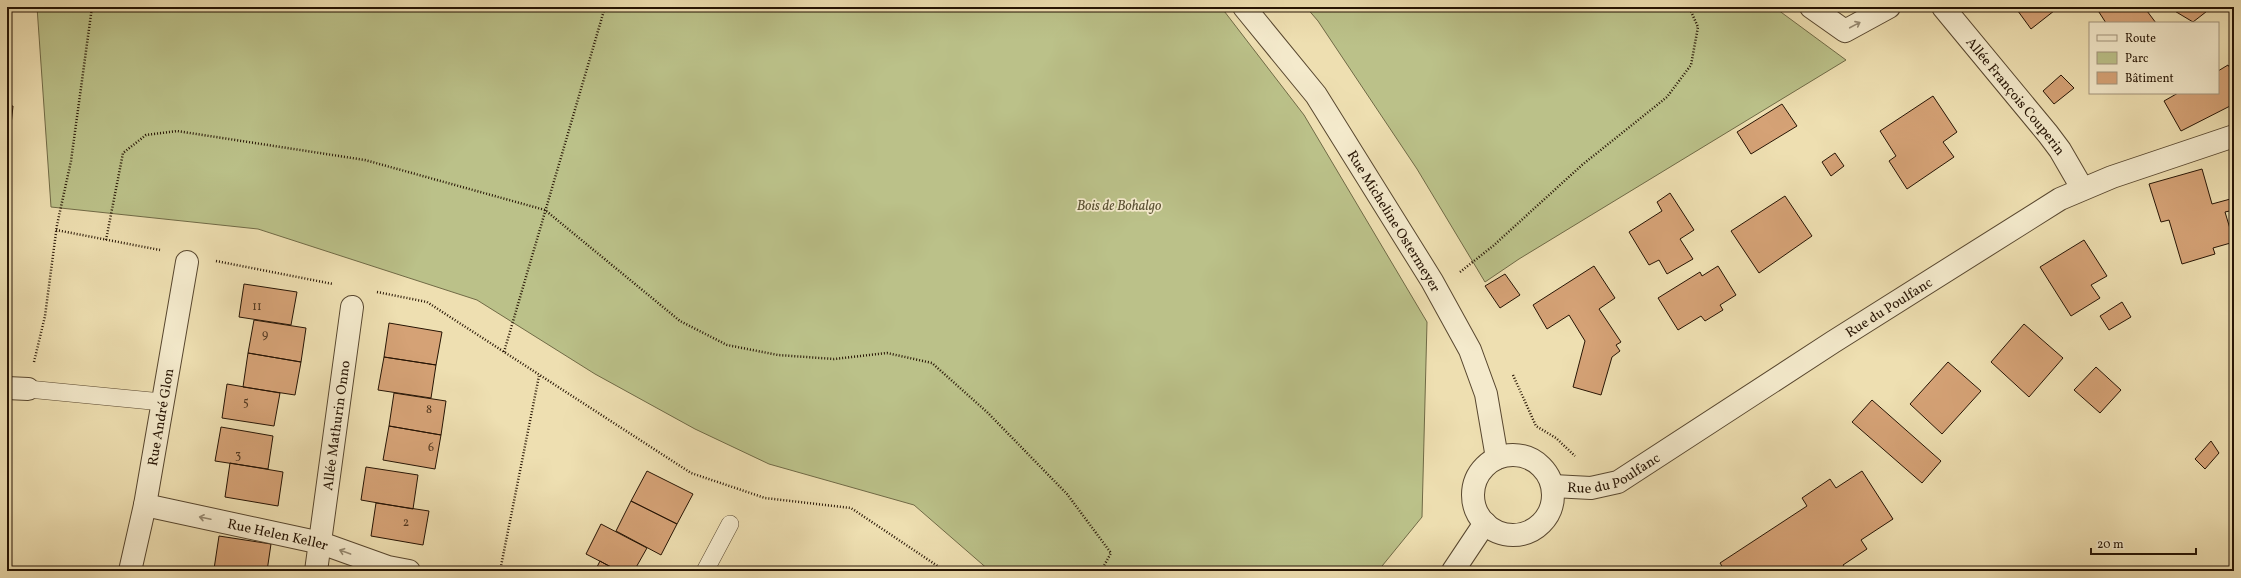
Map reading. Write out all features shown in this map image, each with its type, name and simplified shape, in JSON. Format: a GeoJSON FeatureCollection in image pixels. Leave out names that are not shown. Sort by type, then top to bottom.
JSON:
{"type":"FeatureCollection","features":[{"type":"Feature","properties":{"kind":"street","name":"Rue Micheline Ostermeyer"},"geometry":{"type":"LineString","coordinates":[[1244,7],[1316,95],[1432,281],[1470,350],[1481,379],[1486,394],[1497,458]]}},
{"type":"Feature","properties":{"kind":"street"},"geometry":{"type":"LineString","coordinates":[[1811,7],[1846,31],[1889,7]]}},
{"type":"Feature","properties":{"kind":"street","name":"Allée François Couperin"},"geometry":{"type":"LineString","coordinates":[[1943,7],[2048,134],[2060,150],[2082,188]]}},
{"type":"Feature","properties":{"kind":"street","name":"Rue du Poulfanc"},"geometry":{"type":"LineString","coordinates":[[1553,486],[1591,488],[1618,482],[1893,304],[2060,199],[2082,188],[2234,136]]}},
{"type":"Feature","properties":{"kind":"street","name":"Rue André Glon"},"geometry":{"type":"LineString","coordinates":[[130,571],[145,505],[187,262]]}},
{"type":"Feature","properties":{"kind":"street","name":"Allée Mathurin Onno"},"geometry":{"type":"LineString","coordinates":[[316,571],[352,307]]}},
{"type":"Feature","properties":{"kind":"street"},"geometry":{"type":"LineString","coordinates":[[1508,455],[1521,455],[1532,459],[1542,466],[1549,475],[1553,486],[1554,498],[1546,520],[1527,533],[1516,535],[1505,534],[1494,530],[1485,524],[1477,513],[1473,500],[1474,487],[1478,475],[1486,465],[1497,458],[1508,455]]}},
{"type":"Feature","properties":{"kind":"street","name":"Rue Helen Keller"},"geometry":{"type":"LineString","coordinates":[[145,505],[321,543],[388,567],[409,571]]}},
{"type":"Feature","properties":{"kind":"street"},"geometry":{"type":"LineString","coordinates":[[1453,571],[1485,524]]}},
{"type":"Feature","properties":{"kind":"lane"},"geometry":{"type":"LineString","coordinates":[[17,389],[162,402]]}},
{"type":"Feature","properties":{"kind":"lane"},"geometry":{"type":"LineString","coordinates":[[705,571],[730,524]]}},
{"type":"Feature","properties":{"kind":"path"},"geometry":{"type":"LineString","coordinates":[[17,389],[45,316],[56,230],[71,160],[92,7]]}},
{"type":"Feature","properties":{"kind":"path"},"geometry":{"type":"LineString","coordinates":[[504,352],[605,7]]}},
{"type":"Feature","properties":{"kind":"path"},"geometry":{"type":"LineString","coordinates":[[1459,273],[1494,246],[1582,165],[1667,97],[1691,65],[1698,27],[1689,7]]}},
{"type":"Feature","properties":{"kind":"path"},"geometry":{"type":"LineString","coordinates":[[106,240],[124,153],[146,135],[177,131],[365,160],[545,210],[680,321],[727,345],[778,355],[834,359],[887,353],[932,363],[987,412],[1067,494],[1110,553],[1101,571]]}},
{"type":"Feature","properties":{"kind":"path"},"geometry":{"type":"LineString","coordinates":[[56,230],[167,252]]}},
{"type":"Feature","properties":{"kind":"path"},"geometry":{"type":"LineString","coordinates":[[212,260],[335,284]]}},
{"type":"Feature","properties":{"kind":"path"},"geometry":{"type":"LineString","coordinates":[[373,291],[427,302],[538,376],[691,473],[765,498],[851,508],[945,571]]}},
{"type":"Feature","properties":{"kind":"path"},"geometry":{"type":"LineString","coordinates":[[500,571],[538,376]]}},
{"type":"Feature","properties":{"kind":"green space","name":"Bois de Bohalgo"},"geometry":{"type":"Polygon","coordinates":[[[37,7],[1221,7],[1304,115],[1427,322],[1422,517],[1378,571],[990,571],[914,505],[769,464],[695,429],[595,374],[477,300],[258,229],[51,207],[37,7]]]}},
{"type":"Feature","properties":{"kind":"green space"},"geometry":{"type":"Polygon","coordinates":[[[1306,7],[1774,7],[1846,60],[1519,259],[1485,282],[1417,169],[1318,21],[1306,7]]]}},
{"type":"Feature","properties":{"kind":"building"},"geometry":{"type":"Polygon","coordinates":[[[2015,7],[2059,7],[2031,29],[2015,7]]]}},
{"type":"Feature","properties":{"kind":"building"},"geometry":{"type":"Polygon","coordinates":[[[2099,7],[2144,7],[2155,22],[2105,22],[2097,9],[2099,7]]]}},
{"type":"Feature","properties":{"kind":"building"},"geometry":{"type":"Polygon","coordinates":[[[2168,7],[2209,7],[2211,8],[2193,22],[2168,7]]]}},
{"type":"Feature","properties":{"kind":"building"},"geometry":{"type":"Polygon","coordinates":[[[2228,65],[2234,74],[2234,104],[2181,131],[2164,101],[2176,94],[2219,94],[2219,70],[2228,65]]]}},
{"type":"Feature","properties":{"kind":"building"},"geometry":{"type":"Polygon","coordinates":[[[2061,75],[2074,88],[2054,104],[2043,91],[2061,75]]]}},
{"type":"Feature","properties":{"kind":"building"},"geometry":{"type":"Polygon","coordinates":[[[1933,96],[1957,132],[1943,142],[1954,157],[1907,189],[1889,161],[1896,156],[1880,131],[1933,96]]]}},
{"type":"Feature","properties":{"kind":"building"},"geometry":{"type":"Polygon","coordinates":[[[1782,104],[1797,126],[1751,154],[1737,132],[1782,104]]]}},
{"type":"Feature","properties":{"kind":"building"},"geometry":{"type":"Polygon","coordinates":[[[7,106],[13,106],[10,135],[7,135],[7,106]]]}},
{"type":"Feature","properties":{"kind":"building"},"geometry":{"type":"Polygon","coordinates":[[[1835,153],[1844,166],[1831,176],[1822,162],[1835,153]]]}},
{"type":"Feature","properties":{"kind":"building"},"geometry":{"type":"Polygon","coordinates":[[[2202,169],[2212,204],[2234,198],[2234,210],[2225,212],[2234,242],[2213,248],[2215,254],[2182,264],[2169,220],[2161,222],[2149,184],[2202,169]]]}},
{"type":"Feature","properties":{"kind":"building"},"geometry":{"type":"Polygon","coordinates":[[[1670,193],[1694,230],[1680,239],[1693,259],[1667,274],[1659,260],[1649,265],[1629,232],[1662,211],[1657,202],[1670,193]]]}},
{"type":"Feature","properties":{"kind":"building"},"geometry":{"type":"Polygon","coordinates":[[[1785,196],[1812,236],[1759,273],[1731,231],[1785,196]]]}},
{"type":"Feature","properties":{"kind":"building"},"geometry":{"type":"Polygon","coordinates":[[[2084,240],[2107,276],[2091,285],[2100,298],[2071,316],[2040,267],[2084,240]]]}},
{"type":"Feature","properties":{"kind":"building"},"geometry":{"type":"Polygon","coordinates":[[[1594,266],[1615,298],[1599,309],[1621,342],[1616,345],[1620,351],[1612,357],[1601,395],[1573,387],[1585,341],[1569,315],[1547,329],[1533,305],[1594,266]]]}},
{"type":"Feature","properties":{"kind":"building"},"geometry":{"type":"Polygon","coordinates":[[[1718,266],[1736,295],[1720,305],[1723,310],[1705,321],[1701,316],[1678,330],[1658,298],[1700,272],[1702,276],[1718,266]]]}},
{"type":"Feature","properties":{"kind":"building"},"geometry":{"type":"Polygon","coordinates":[[[1505,274],[1520,295],[1500,308],[1485,286],[1505,274]]]}},
{"type":"Feature","properties":{"kind":"building"},"geometry":{"type":"Polygon","coordinates":[[[244,284],[297,292],[291,325],[239,317],[244,284]]]}},
{"type":"Feature","properties":{"kind":"building"},"geometry":{"type":"Polygon","coordinates":[[[2122,302],[2131,317],[2109,330],[2100,316],[2122,302]]]}},
{"type":"Feature","properties":{"kind":"building"},"geometry":{"type":"Polygon","coordinates":[[[254,320],[306,328],[301,362],[248,353],[254,320]]]}},
{"type":"Feature","properties":{"kind":"building"},"geometry":{"type":"Polygon","coordinates":[[[389,323],[442,332],[436,365],[384,357],[389,323]]]}},
{"type":"Feature","properties":{"kind":"building"},"geometry":{"type":"Polygon","coordinates":[[[2024,324],[2063,358],[2029,397],[1991,362],[2024,324]]]}},
{"type":"Feature","properties":{"kind":"building"},"geometry":{"type":"Polygon","coordinates":[[[248,353],[301,362],[295,395],[243,387],[248,353]]]}},
{"type":"Feature","properties":{"kind":"building"},"geometry":{"type":"Polygon","coordinates":[[[384,357],[436,365],[431,398],[378,390],[384,357]]]}},
{"type":"Feature","properties":{"kind":"building"},"geometry":{"type":"Polygon","coordinates":[[[1948,362],[1981,391],[1942,434],[1910,404],[1948,362]]]}},
{"type":"Feature","properties":{"kind":"building"},"geometry":{"type":"Polygon","coordinates":[[[2096,367],[2121,390],[2100,413],[2074,390],[2096,367]]]}},
{"type":"Feature","properties":{"kind":"building"},"geometry":{"type":"Polygon","coordinates":[[[227,384],[280,393],[274,426],[222,418],[227,384]]]}},
{"type":"Feature","properties":{"kind":"building"},"geometry":{"type":"Polygon","coordinates":[[[394,393],[446,401],[441,435],[389,426],[394,393]]]}},
{"type":"Feature","properties":{"kind":"building"},"geometry":{"type":"Polygon","coordinates":[[[1872,400],[1941,461],[1922,483],[1852,422],[1872,400]]]}},
{"type":"Feature","properties":{"kind":"building"},"geometry":{"type":"Polygon","coordinates":[[[389,426],[441,435],[435,469],[383,460],[389,426]]]}},
{"type":"Feature","properties":{"kind":"building"},"geometry":{"type":"Polygon","coordinates":[[[221,427],[273,436],[268,469],[215,461],[221,427]]]}},
{"type":"Feature","properties":{"kind":"building"},"geometry":{"type":"Polygon","coordinates":[[[2211,441],[2219,453],[2205,469],[2195,459],[2211,441]]]}},
{"type":"Feature","properties":{"kind":"building"},"geometry":{"type":"Polygon","coordinates":[[[230,463],[283,472],[278,506],[225,497],[230,463]]]}},
{"type":"Feature","properties":{"kind":"building"},"geometry":{"type":"Polygon","coordinates":[[[366,467],[418,475],[413,509],[361,500],[366,467]]]}},
{"type":"Feature","properties":{"kind":"building"},"geometry":{"type":"Polygon","coordinates":[[[647,471],[693,494],[677,524],[631,501],[647,471]]]}},
{"type":"Feature","properties":{"kind":"building"},"geometry":{"type":"Polygon","coordinates":[[[1862,471],[1893,519],[1861,540],[1867,549],[1843,565],[1847,571],[1725,571],[1720,563],[1807,506],[1802,498],[1830,479],[1836,488],[1862,471]]]}},
{"type":"Feature","properties":{"kind":"building"},"geometry":{"type":"Polygon","coordinates":[[[631,501],[677,524],[661,555],[616,531],[631,501]]]}},
{"type":"Feature","properties":{"kind":"building"},"geometry":{"type":"Polygon","coordinates":[[[376,503],[429,511],[423,545],[371,536],[376,503]]]}},
{"type":"Feature","properties":{"kind":"building"},"geometry":{"type":"Polygon","coordinates":[[[601,524],[647,548],[634,571],[619,571],[586,554],[601,524]]]}},
{"type":"Feature","properties":{"kind":"building"},"geometry":{"type":"Polygon","coordinates":[[[219,536],[271,544],[267,571],[214,569],[219,536]]]}},
{"type":"Feature","properties":{"kind":"building"},"geometry":{"type":"Polygon","coordinates":[[[600,561],[607,565],[619,571],[595,571],[600,561]]]}}]}
